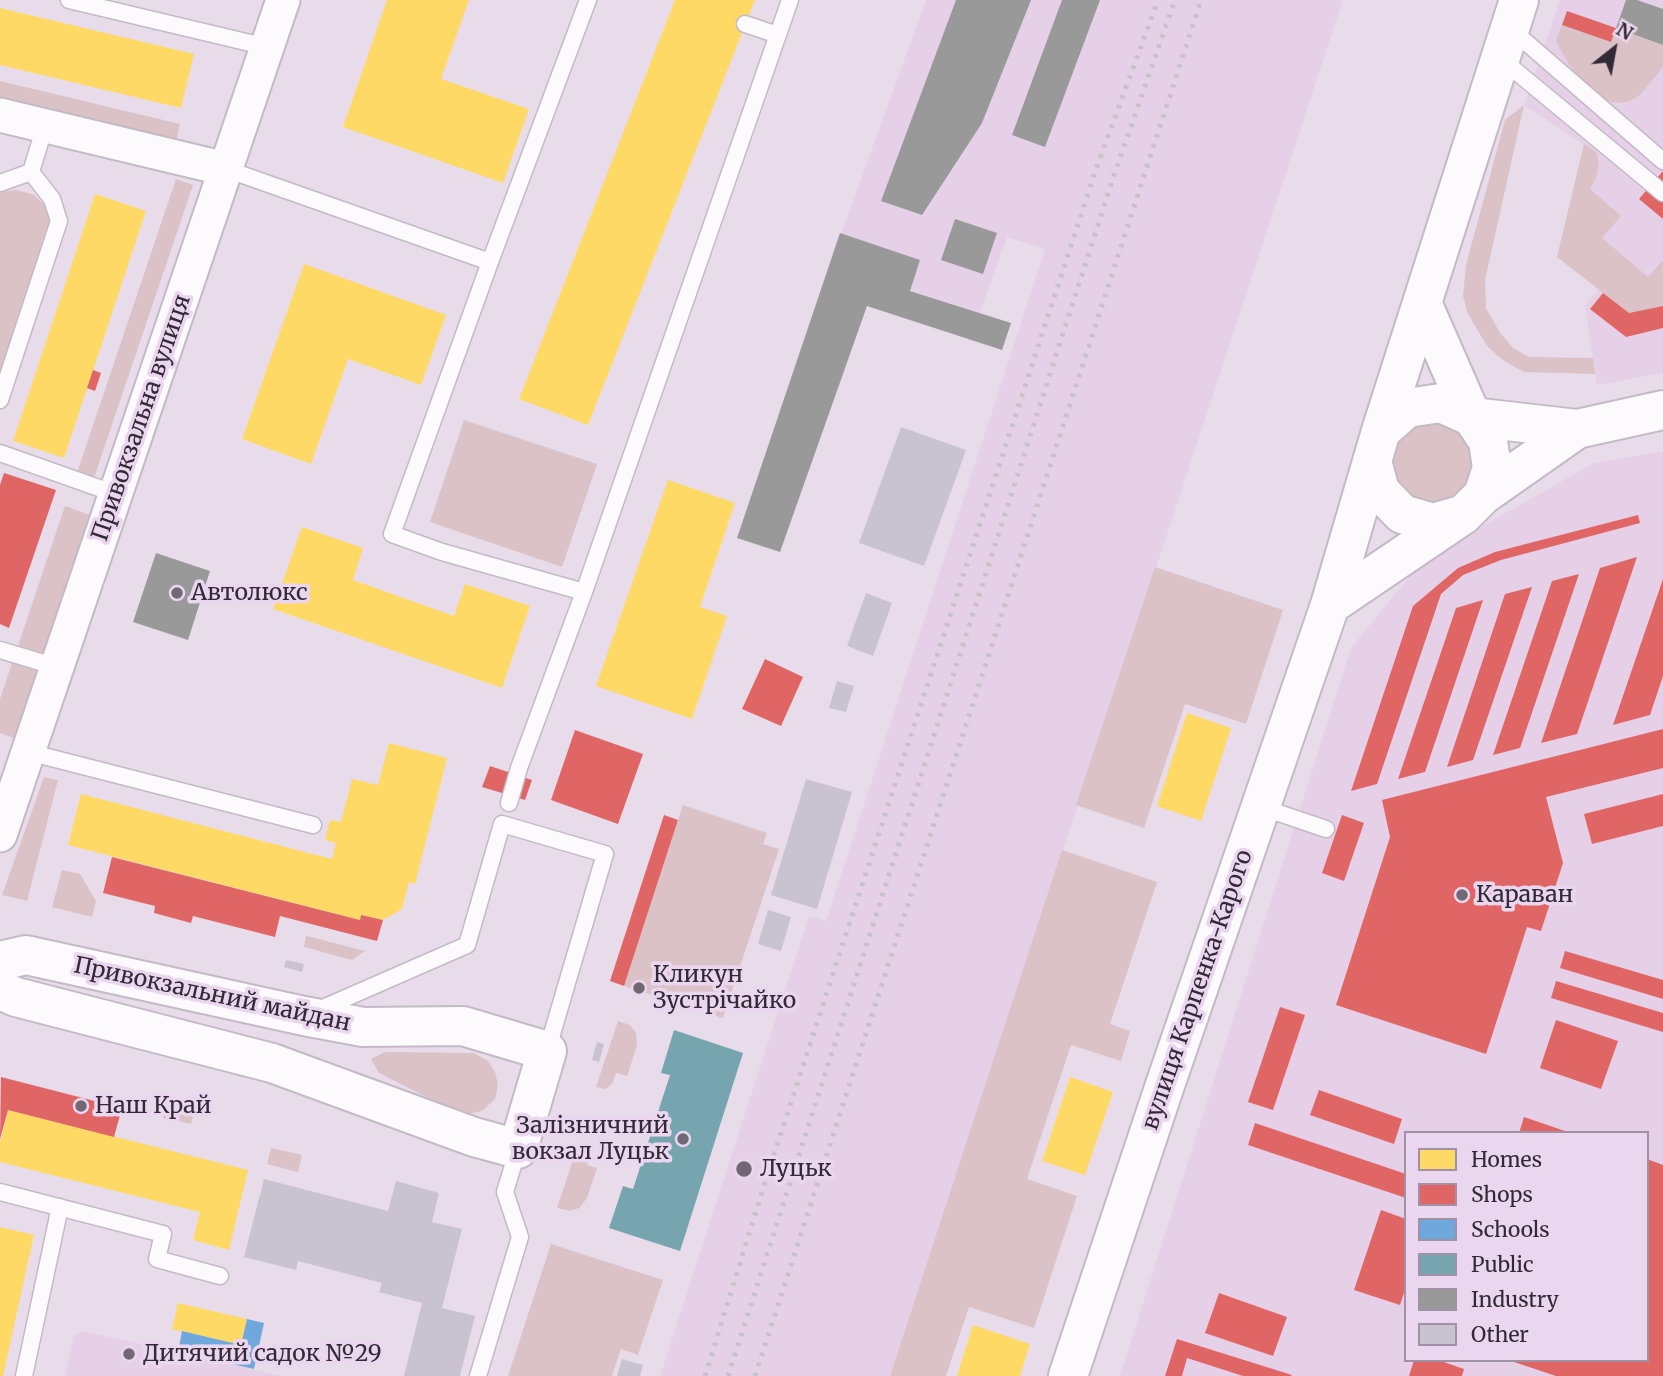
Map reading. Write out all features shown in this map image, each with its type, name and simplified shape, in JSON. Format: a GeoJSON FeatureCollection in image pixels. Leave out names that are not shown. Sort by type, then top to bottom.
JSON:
{"type":"FeatureCollection","features":[{"type":"Feature","properties":{"kind":"main road"},"geometry":{"type":"LineString","coordinates":[[1510,29],[1423,305],[1472,417],[1488,440],[1492,468],[1473,505],[1433,523],[1402,514],[1380,492],[1377,446],[1407,408],[1441,403],[1472,417],[1577,429],[1663,410]]}},
{"type":"Feature","properties":{"kind":"main road","name":"вулиця Карпенка-Карого"},"geometry":{"type":"LineString","coordinates":[[1068,1376],[1329,605],[1423,305]]}},
{"type":"Feature","properties":{"kind":"main road"},"geometry":{"type":"LineString","coordinates":[[1329,605],[1577,429]]}},
{"type":"Feature","properties":{"kind":"main road","name":"Привокзальний майдан"},"geometry":{"type":"LineString","coordinates":[[0,961],[26,955],[304,1017],[363,1027],[463,1026],[547,1051]]}},
{"type":"Feature","properties":{"kind":"main road","name":"Привокзальний майдан"},"geometry":{"type":"LineString","coordinates":[[0,990],[16,997],[272,1063],[474,1137],[518,1149]]}},
{"type":"Feature","properties":{"kind":"main road"},"geometry":{"type":"LineString","coordinates":[[518,1149],[547,1051]]}},
{"type":"Feature","properties":{"kind":"street","name":"Привокзальна вулиця"},"geometry":{"type":"LineString","coordinates":[[0,835],[284,0]]}},
{"type":"Feature","properties":{"kind":"street"},"geometry":{"type":"LineString","coordinates":[[0,116],[226,169]]}},
{"type":"Feature","properties":{"kind":"lane"},"geometry":{"type":"LineString","coordinates":[[69,0],[88,2],[267,47]]}},
{"type":"Feature","properties":{"kind":"lane"},"geometry":{"type":"LineString","coordinates":[[584,592],[442,552],[392,534],[588,0]]}},
{"type":"Feature","properties":{"kind":"lane"},"geometry":{"type":"LineString","coordinates":[[509,803],[519,768],[584,592],[790,0]]}},
{"type":"Feature","properties":{"kind":"lane"},"geometry":{"type":"LineString","coordinates":[[745,24],[778,35]]}},
{"type":"Feature","properties":{"kind":"lane"},"geometry":{"type":"LineString","coordinates":[[1510,29],[1663,161]]}},
{"type":"Feature","properties":{"kind":"lane"},"geometry":{"type":"LineString","coordinates":[[1510,29],[1560,108],[1663,193]]}},
{"type":"Feature","properties":{"kind":"lane"},"geometry":{"type":"LineString","coordinates":[[1560,108],[1570,81]]}},
{"type":"Feature","properties":{"kind":"lane"},"geometry":{"type":"LineString","coordinates":[[31,172],[46,126]]}},
{"type":"Feature","properties":{"kind":"lane"},"geometry":{"type":"LineString","coordinates":[[226,169],[490,262]]}},
{"type":"Feature","properties":{"kind":"lane"},"geometry":{"type":"LineString","coordinates":[[0,183],[31,172]]}},
{"type":"Feature","properties":{"kind":"lane"},"geometry":{"type":"LineString","coordinates":[[0,400],[59,220],[52,199],[31,172]]}},
{"type":"Feature","properties":{"kind":"lane"},"geometry":{"type":"LineString","coordinates":[[0,453],[116,494]]}},
{"type":"Feature","properties":{"kind":"lane"},"geometry":{"type":"LineString","coordinates":[[0,650],[57,667]]}},
{"type":"Feature","properties":{"kind":"lane"},"geometry":{"type":"LineString","coordinates":[[28,752],[313,825]]}},
{"type":"Feature","properties":{"kind":"lane"},"geometry":{"type":"LineString","coordinates":[[1261,807],[1326,829]]}},
{"type":"Feature","properties":{"kind":"lane"},"geometry":{"type":"LineString","coordinates":[[304,1017],[467,945],[502,824],[605,854],[547,1051]]}},
{"type":"Feature","properties":{"kind":"lane"},"geometry":{"type":"LineString","coordinates":[[478,1376],[520,1237],[505,1192],[518,1149]]}},
{"type":"Feature","properties":{"kind":"lane"},"geometry":{"type":"LineString","coordinates":[[0,1192],[163,1234],[157,1259],[220,1276]]}},
{"type":"Feature","properties":{"kind":"lane"},"geometry":{"type":"LineString","coordinates":[[24,1376],[60,1207]]}},
{"type":"Feature","properties":{"kind":"shaded area"},"geometry":{"type":"Polygon","coordinates":[[[926,0],[1343,0],[890,1376],[660,1376],[809,916],[826,921],[1045,249],[1007,237],[980,313],[830,264],[926,0]]]}},
{"type":"Feature","properties":{"kind":"shaded area"},"geometry":{"type":"Polygon","coordinates":[[[1560,0],[1663,0],[1663,373],[1597,385],[1585,306],[1598,289],[1557,257],[1584,145],[1524,105],[1560,0]]]}},
{"type":"Feature","properties":{"kind":"shaded area"},"geometry":{"type":"Polygon","coordinates":[[[1562,25],[1611,42],[1616,28],[1663,45],[1663,67],[1640,95],[1630,101],[1607,101],[1576,74],[1566,60],[1556,41],[1562,25]]]}},
{"type":"Feature","properties":{"kind":"shaded area"},"geometry":{"type":"Polygon","coordinates":[[[0,81],[180,124],[176,142],[0,100],[0,81]]]}},
{"type":"Feature","properties":{"kind":"shaded area"},"geometry":{"type":"Polygon","coordinates":[[[1524,105],[1485,280],[1486,308],[1500,333],[1513,348],[1529,357],[1593,358],[1595,374],[1524,372],[1504,361],[1487,346],[1468,314],[1463,296],[1466,265],[1505,120],[1524,105]]]}},
{"type":"Feature","properties":{"kind":"shaded area"},"geometry":{"type":"Polygon","coordinates":[[[1584,144],[1596,152],[1599,164],[1590,189],[1621,216],[1602,238],[1648,277],[1663,260],[1663,306],[1629,313],[1557,257],[1584,144]]]}},
{"type":"Feature","properties":{"kind":"shaded area"},"geometry":{"type":"Polygon","coordinates":[[[176,179],[193,185],[94,478],[77,473],[176,179]]]}},
{"type":"Feature","properties":{"kind":"shaded area"},"geometry":{"type":"Polygon","coordinates":[[[17,190],[34,195],[46,206],[50,223],[0,372],[0,192],[17,190]]]}},
{"type":"Feature","properties":{"kind":"shaded area"},"geometry":{"type":"Polygon","coordinates":[[[464,420],[597,464],[562,567],[430,522],[464,420]]]}},
{"type":"Feature","properties":{"kind":"shaded area"},"geometry":{"type":"Polygon","coordinates":[[[1440,422],[1462,436],[1473,461],[1467,486],[1458,497],[1434,507],[1398,492],[1388,454],[1393,442],[1413,425],[1440,422]]]}},
{"type":"Feature","properties":{"kind":"shaded area"},"geometry":{"type":"Polygon","coordinates":[[[1663,451],[1663,1376],[1120,1376],[1351,648],[1424,559],[1594,463],[1663,451]]]}},
{"type":"Feature","properties":{"kind":"shaded area"},"geometry":{"type":"Polygon","coordinates":[[[65,506],[90,515],[42,657],[17,649],[65,506]]]}},
{"type":"Feature","properties":{"kind":"shaded area"},"geometry":{"type":"Polygon","coordinates":[[[1155,567],[1283,610],[1246,724],[1185,704],[1144,828],[1076,805],[1155,567]]]}},
{"type":"Feature","properties":{"kind":"shaded area"},"geometry":{"type":"Polygon","coordinates":[[[12,663],[37,671],[14,738],[0,733],[0,699],[12,663]]]}},
{"type":"Feature","properties":{"kind":"shaded area"},"geometry":{"type":"Polygon","coordinates":[[[44,777],[58,780],[27,901],[2,895],[44,777]]]}},
{"type":"Feature","properties":{"kind":"shaded area"},"geometry":{"type":"Polygon","coordinates":[[[683,805],[767,833],[763,844],[779,849],[723,1018],[624,986],[683,805]]]}},
{"type":"Feature","properties":{"kind":"shaded area"},"geometry":{"type":"Polygon","coordinates":[[[1062,850],[1157,882],[1110,1024],[1130,1031],[1121,1061],[1071,1045],[1027,1179],[1077,1196],[1034,1328],[969,1307],[946,1376],[890,1376],[1062,850]]]}},
{"type":"Feature","properties":{"kind":"shaded area"},"geometry":{"type":"Polygon","coordinates":[[[62,870],[80,874],[96,901],[92,917],[52,907],[62,870]]]}},
{"type":"Feature","properties":{"kind":"shaded area"},"geometry":{"type":"Polygon","coordinates":[[[306,936],[365,951],[352,960],[304,947],[306,936]]]}},
{"type":"Feature","properties":{"kind":"shaded area"},"geometry":{"type":"Polygon","coordinates":[[[618,1021],[630,1025],[636,1033],[637,1046],[627,1076],[616,1073],[612,1084],[605,1089],[596,1087],[618,1021]]]}},
{"type":"Feature","properties":{"kind":"shaded area"},"geometry":{"type":"Polygon","coordinates":[[[385,1052],[474,1053],[488,1061],[495,1072],[498,1085],[495,1099],[482,1111],[456,1112],[379,1073],[371,1059],[385,1052]]]}},
{"type":"Feature","properties":{"kind":"shaded area"},"geometry":{"type":"Polygon","coordinates":[[[168,1096],[196,1103],[191,1124],[163,1118],[168,1096]]]}},
{"type":"Feature","properties":{"kind":"shaded area"},"geometry":{"type":"Polygon","coordinates":[[[579,1142],[588,1145],[591,1153],[587,1165],[597,1168],[587,1198],[579,1208],[570,1211],[557,1208],[579,1142]]]}},
{"type":"Feature","properties":{"kind":"shaded area"},"geometry":{"type":"Polygon","coordinates":[[[271,1148],[302,1155],[298,1172],[267,1164],[271,1148]]]}},
{"type":"Feature","properties":{"kind":"shaded area"},"geometry":{"type":"Polygon","coordinates":[[[551,1244],[663,1280],[638,1355],[621,1349],[612,1376],[508,1376],[551,1244]]]}},
{"type":"Feature","properties":{"kind":"shaded area","name":"Дитячий садок №29"},"geometry":{"type":"Polygon","coordinates":[[[82,1331],[282,1376],[65,1376],[74,1335],[82,1331]]]}},
{"type":"Feature","properties":{"kind":"building: Homes"},"geometry":{"type":"Polygon","coordinates":[[[387,0],[469,0],[441,79],[529,109],[503,183],[343,127],[387,0]]]}},
{"type":"Feature","properties":{"kind":"building: Homes"},"geometry":{"type":"Polygon","coordinates":[[[675,0],[755,0],[588,425],[519,399],[675,0]]]}},
{"type":"Feature","properties":{"kind":"building: Homes"},"geometry":{"type":"Polygon","coordinates":[[[0,8],[194,54],[181,108],[0,65],[0,8]]]}},
{"type":"Feature","properties":{"kind":"building: Homes"},"geometry":{"type":"Polygon","coordinates":[[[95,194],[146,211],[64,458],[13,441],[95,194]]]}},
{"type":"Feature","properties":{"kind":"building: Homes"},"geometry":{"type":"Polygon","coordinates":[[[304,264],[446,315],[421,385],[348,359],[311,464],[242,439],[304,264]]]}},
{"type":"Feature","properties":{"kind":"building: Homes"},"geometry":{"type":"Polygon","coordinates":[[[668,480],[735,503],[700,607],[727,616],[692,719],[596,686],[668,480]]]}},
{"type":"Feature","properties":{"kind":"building: Homes"},"geometry":{"type":"Polygon","coordinates":[[[302,527],[363,548],[353,580],[454,616],[465,584],[530,606],[502,688],[273,609],[302,527]]]}},
{"type":"Feature","properties":{"kind":"building: Homes"},"geometry":{"type":"Polygon","coordinates":[[[1187,713],[1231,728],[1201,821],[1157,806],[1187,713]]]}},
{"type":"Feature","properties":{"kind":"building: Homes"},"geometry":{"type":"Polygon","coordinates":[[[389,743],[447,758],[415,884],[409,882],[402,909],[383,920],[361,915],[360,920],[68,845],[81,794],[332,859],[336,843],[325,840],[330,820],[341,822],[352,779],[378,785],[389,743]]]}},
{"type":"Feature","properties":{"kind":"building: Homes"},"geometry":{"type":"Polygon","coordinates":[[[1070,1077],[1113,1092],[1085,1175],[1042,1161],[1070,1077]]]}},
{"type":"Feature","properties":{"kind":"building: Homes"},"geometry":{"type":"Polygon","coordinates":[[[8,1110],[248,1170],[229,1250],[193,1240],[200,1212],[0,1162],[0,1143],[8,1110]]]}},
{"type":"Feature","properties":{"kind":"building: Homes"},"geometry":{"type":"Polygon","coordinates":[[[0,1227],[34,1235],[3,1376],[0,1376],[0,1227]]]}},
{"type":"Feature","properties":{"kind":"building: Homes"},"geometry":{"type":"Polygon","coordinates":[[[178,1303],[247,1319],[241,1345],[172,1329],[178,1303]]]}},
{"type":"Feature","properties":{"kind":"building: Homes"},"geometry":{"type":"Polygon","coordinates":[[[973,1325],[1030,1344],[1020,1376],[957,1376],[973,1325]]]}},
{"type":"Feature","properties":{"kind":"building: Shops"},"geometry":{"type":"Polygon","coordinates":[[[1567,11],[1616,28],[1611,42],[1562,25],[1567,11]]]}},
{"type":"Feature","properties":{"kind":"building: Shops"},"geometry":{"type":"Polygon","coordinates":[[[1663,171],[1663,219],[1639,199],[1663,171]]]}},
{"type":"Feature","properties":{"kind":"building: Shops"},"geometry":{"type":"Polygon","coordinates":[[[1603,293],[1629,313],[1663,306],[1663,328],[1626,337],[1590,309],[1603,293]]]}},
{"type":"Feature","properties":{"kind":"building: Shops"},"geometry":{"type":"Polygon","coordinates":[[[93,370],[101,373],[95,391],[87,388],[93,370]]]}},
{"type":"Feature","properties":{"kind":"building: Shops"},"geometry":{"type":"Polygon","coordinates":[[[4,473],[56,490],[9,628],[0,624],[0,485],[4,473]]]}},
{"type":"Feature","properties":{"kind":"building: Shops"},"geometry":{"type":"Polygon","coordinates":[[[1638,515],[1640,523],[1501,560],[1463,575],[1441,594],[1377,784],[1351,791],[1413,606],[1458,568],[1495,552],[1638,515]]]}},
{"type":"Feature","properties":{"kind":"building: Shops"},"geometry":{"type":"Polygon","coordinates":[[[1637,557],[1577,734],[1541,743],[1600,568],[1637,557]]]}},
{"type":"Feature","properties":{"kind":"building: Shops"},"geometry":{"type":"Polygon","coordinates":[[[1579,574],[1520,748],[1493,755],[1552,581],[1579,574]]]}},
{"type":"Feature","properties":{"kind":"building: Shops"},"geometry":{"type":"Polygon","coordinates":[[[1663,579],[1663,676],[1650,715],[1613,725],[1663,579]]]}},
{"type":"Feature","properties":{"kind":"building: Shops"},"geometry":{"type":"Polygon","coordinates":[[[1532,587],[1473,760],[1447,767],[1505,594],[1532,587]]]}},
{"type":"Feature","properties":{"kind":"building: Shops"},"geometry":{"type":"Polygon","coordinates":[[[1483,600],[1425,772],[1398,779],[1456,608],[1483,600]]]}},
{"type":"Feature","properties":{"kind":"building: Shops"},"geometry":{"type":"Polygon","coordinates":[[[765,659],[803,677],[781,726],[742,709],[765,659]]]}},
{"type":"Feature","properties":{"kind":"building: Shops","name":"Караван"},"geometry":{"type":"Polygon","coordinates":[[[1663,729],[1663,768],[1546,797],[1563,863],[1541,931],[1527,927],[1486,1054],[1336,1005],[1390,837],[1382,800],[1663,729]]]}},
{"type":"Feature","properties":{"kind":"building: Shops"},"geometry":{"type":"Polygon","coordinates":[[[575,730],[643,754],[618,824],[551,800],[575,730]]]}},
{"type":"Feature","properties":{"kind":"building: Shops"},"geometry":{"type":"Polygon","coordinates":[[[490,766],[532,780],[525,800],[482,787],[490,766]]]}},
{"type":"Feature","properties":{"kind":"building: Shops"},"geometry":{"type":"Polygon","coordinates":[[[1663,794],[1663,826],[1592,844],[1584,814],[1663,794]]]}},
{"type":"Feature","properties":{"kind":"building: Shops"},"geometry":{"type":"Polygon","coordinates":[[[664,815],[678,820],[624,986],[610,981],[664,815]]]}},
{"type":"Feature","properties":{"kind":"building: Shops"},"geometry":{"type":"Polygon","coordinates":[[[1342,815],[1364,823],[1344,881],[1322,873],[1342,815]]]}},
{"type":"Feature","properties":{"kind":"building: Shops"},"geometry":{"type":"Polygon","coordinates":[[[112,857],[360,920],[361,915],[383,920],[377,941],[280,916],[275,937],[193,916],[191,923],[154,913],[155,906],[103,893],[112,857]]]}},
{"type":"Feature","properties":{"kind":"building: Shops"},"geometry":{"type":"Polygon","coordinates":[[[1565,951],[1663,980],[1663,999],[1560,968],[1565,951]]]}},
{"type":"Feature","properties":{"kind":"building: Shops"},"geometry":{"type":"Polygon","coordinates":[[[1556,981],[1663,1013],[1663,1032],[1551,998],[1556,981]]]}},
{"type":"Feature","properties":{"kind":"building: Shops"},"geometry":{"type":"Polygon","coordinates":[[[1280,1007],[1305,1015],[1273,1110],[1248,1102],[1280,1007]]]}},
{"type":"Feature","properties":{"kind":"building: Shops"},"geometry":{"type":"Polygon","coordinates":[[[1556,1020],[1618,1041],[1601,1089],[1540,1068],[1556,1020]]]}},
{"type":"Feature","properties":{"kind":"building: Shops"},"geometry":{"type":"Polygon","coordinates":[[[1,1077],[122,1108],[114,1137],[8,1110],[0,1139],[1,1077]]]}},
{"type":"Feature","properties":{"kind":"building: Shops"},"geometry":{"type":"Polygon","coordinates":[[[1319,1090],[1402,1119],[1394,1144],[1310,1115],[1319,1090]]]}},
{"type":"Feature","properties":{"kind":"building: Shops"},"geometry":{"type":"Polygon","coordinates":[[[1524,1117],[1565,1131],[1520,1131],[1524,1117]]]}},
{"type":"Feature","properties":{"kind":"building: Shops"},"geometry":{"type":"Polygon","coordinates":[[[1255,1123],[1404,1173],[1404,1197],[1248,1145],[1255,1123]]]}},
{"type":"Feature","properties":{"kind":"building: Shops"},"geometry":{"type":"Polygon","coordinates":[[[1649,1160],[1663,1165],[1663,1376],[1556,1376],[1514,1362],[1649,1362],[1649,1160]]]}},
{"type":"Feature","properties":{"kind":"building: Shops"},"geometry":{"type":"Polygon","coordinates":[[[1381,1210],[1404,1218],[1404,1293],[1400,1305],[1354,1290],[1381,1210]]]}},
{"type":"Feature","properties":{"kind":"building: Shops"},"geometry":{"type":"Polygon","coordinates":[[[1219,1293],[1287,1317],[1273,1356],[1205,1333],[1219,1293]]]}},
{"type":"Feature","properties":{"kind":"building: Shops"},"geometry":{"type":"Polygon","coordinates":[[[1177,1339],[1292,1375],[1243,1376],[1187,1358],[1182,1376],[1165,1376],[1177,1339]]]}},
{"type":"Feature","properties":{"kind":"building: Shops"},"geometry":{"type":"Polygon","coordinates":[[[1413,1362],[1444,1362],[1464,1369],[1462,1376],[1409,1376],[1413,1362]]]}},
{"type":"Feature","properties":{"kind":"building: Schools"},"geometry":{"type":"Polygon","coordinates":[[[247,1319],[264,1323],[254,1369],[178,1352],[182,1331],[241,1345],[247,1319]]]}},
{"type":"Feature","properties":{"kind":"building: Public","name":"Залізничний вокзал Луцьк"},"geometry":{"type":"Polygon","coordinates":[[[674,1030],[743,1053],[680,1251],[609,1228],[623,1186],[633,1189],[670,1075],[661,1073],[674,1030]]]}},
{"type":"Feature","properties":{"kind":"building: Industry"},"geometry":{"type":"Polygon","coordinates":[[[956,0],[1031,0],[982,123],[922,215],[881,201],[956,0]]]}},
{"type":"Feature","properties":{"kind":"building: Industry"},"geometry":{"type":"Polygon","coordinates":[[[1062,0],[1100,0],[1045,147],[1012,135],[1062,0]]]}},
{"type":"Feature","properties":{"kind":"building: Industry"},"geometry":{"type":"Polygon","coordinates":[[[1626,0],[1637,0],[1663,9],[1663,45],[1616,28],[1626,0]]]}},
{"type":"Feature","properties":{"kind":"building: Industry"},"geometry":{"type":"Polygon","coordinates":[[[955,219],[997,233],[983,274],[941,260],[955,219]]]}},
{"type":"Feature","properties":{"kind":"building: Industry"},"geometry":{"type":"Polygon","coordinates":[[[840,233],[920,260],[910,291],[1011,323],[1002,350],[867,306],[780,552],[737,538],[840,233]]]}},
{"type":"Feature","properties":{"kind":"building: Industry"},"geometry":{"type":"Polygon","coordinates":[[[156,553],[210,571],[188,640],[133,622],[156,553]]]}},
{"type":"Feature","properties":{"kind":"building: Other"},"geometry":{"type":"Polygon","coordinates":[[[901,427],[966,450],[924,566],[859,543],[901,427]]]}},
{"type":"Feature","properties":{"kind":"building: Other"},"geometry":{"type":"Polygon","coordinates":[[[866,593],[892,603],[873,656],[847,646],[866,593]]]}},
{"type":"Feature","properties":{"kind":"building: Other"},"geometry":{"type":"Polygon","coordinates":[[[837,681],[854,686],[846,712],[829,708],[837,681]]]}},
{"type":"Feature","properties":{"kind":"building: Other"},"geometry":{"type":"Polygon","coordinates":[[[806,779],[852,792],[817,909],[771,895],[806,779]]]}},
{"type":"Feature","properties":{"kind":"building: Other"},"geometry":{"type":"Polygon","coordinates":[[[768,910],[791,917],[781,951],[758,944],[768,910]]]}},
{"type":"Feature","properties":{"kind":"building: Other"},"geometry":{"type":"Polygon","coordinates":[[[286,960],[304,964],[302,972],[284,967],[286,960]]]}},
{"type":"Feature","properties":{"kind":"building: Other"},"geometry":{"type":"Polygon","coordinates":[[[597,1042],[604,1044],[599,1062],[592,1060],[597,1042]]]}},
{"type":"Feature","properties":{"kind":"building: Other"},"geometry":{"type":"Polygon","coordinates":[[[264,1179],[388,1211],[396,1181],[439,1193],[432,1222],[462,1229],[442,1308],[475,1316],[460,1376],[404,1376],[422,1303],[379,1292],[382,1283],[298,1261],[296,1270],[244,1257],[264,1179]]]}},
{"type":"Feature","properties":{"kind":"building: Other"},"geometry":{"type":"Polygon","coordinates":[[[622,1359],[643,1365],[640,1376],[617,1376],[622,1359]]]}},
{"type":"Feature","properties":{"kind":"railway"},"geometry":{"type":"LineString","coordinates":[[705,1376],[767,1176],[1096,169],[1158,0]]}},
{"type":"Feature","properties":{"kind":"railway"},"geometry":{"type":"LineString","coordinates":[[728,1376],[1114,175],[1175,0]]}},
{"type":"Feature","properties":{"kind":"railway"},"geometry":{"type":"LineString","coordinates":[[755,1376],[1201,0]]}},
{"type":"Feature","properties":{"kind":"place","name":"Автолюкс"},"geometry":{"type":"Point","coordinates":[177,593]}},
{"type":"Feature","properties":{"kind":"place","name":"Караван"},"geometry":{"type":"Point","coordinates":[1462,895]}},
{"type":"Feature","properties":{"kind":"place","name":"Кликун Зустрічайко"},"geometry":{"type":"Point","coordinates":[639,988]}},
{"type":"Feature","properties":{"kind":"place","name":"Наш Край"},"geometry":{"type":"Point","coordinates":[81,1106]}},
{"type":"Feature","properties":{"kind":"place","name":"Залізничний вокзал Луцьк"},"geometry":{"type":"Point","coordinates":[683,1139]}},
{"type":"Feature","properties":{"kind":"place","name":"Луцьк"},"geometry":{"type":"Point","coordinates":[744,1169]}},
{"type":"Feature","properties":{"kind":"place","name":"Дитячий садок №29"},"geometry":{"type":"Point","coordinates":[129,1354]}}]}
